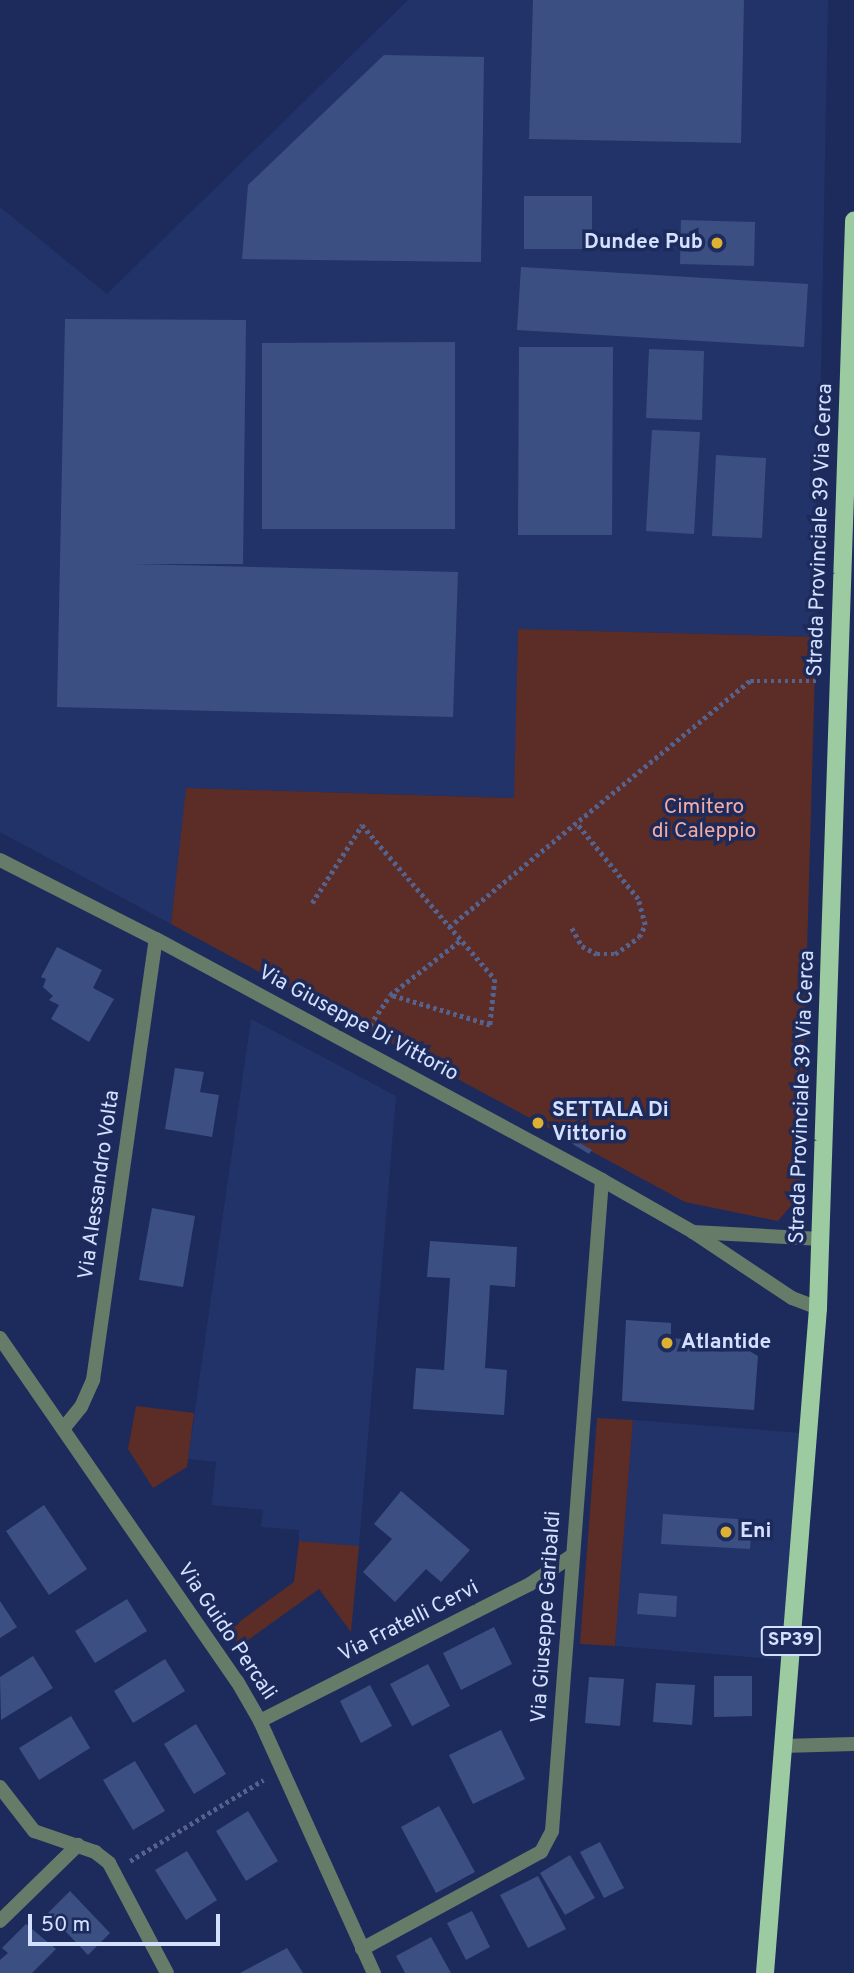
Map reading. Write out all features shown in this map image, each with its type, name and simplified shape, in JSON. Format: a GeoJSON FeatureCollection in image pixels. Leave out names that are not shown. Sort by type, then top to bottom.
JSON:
{"type":"FeatureCollection","features":[{"type":"Feature","properties":{"kind":"main road","name":"Strada Provinciale 39 Via Cerca"},"geometry":{"type":"LineString","coordinates":[[765,1973],[818,1308],[854,221]]}},
{"type":"Feature","properties":{"kind":"street","name":"Via Giuseppe Di Vittorio"},"geometry":{"type":"LineString","coordinates":[[1,863],[156,939],[603,1180],[693,1232],[792,1298],[818,1308]]}},
{"type":"Feature","properties":{"kind":"street","name":"Via Alessandro Volta"},"geometry":{"type":"LineString","coordinates":[[63,1429],[81,1407],[93,1380],[156,939]]}},
{"type":"Feature","properties":{"kind":"street","name":"Via Giuseppe Garibaldi"},"geometry":{"type":"LineString","coordinates":[[362,1949],[541,1852],[552,1831],[603,1180]]}},
{"type":"Feature","properties":{"kind":"street","name":"Via Giuseppe Di Vittorio"},"geometry":{"type":"LineString","coordinates":[[693,1232],[821,1239]]}},
{"type":"Feature","properties":{"kind":"street","name":"Via Guido Percali"},"geometry":{"type":"LineString","coordinates":[[0,1338],[260,1721],[374,1973]]}},
{"type":"Feature","properties":{"kind":"street","name":"Via Fratelli Cervi"},"geometry":{"type":"LineString","coordinates":[[260,1721],[533,1582],[573,1555]]}},
{"type":"Feature","properties":{"kind":"street"},"geometry":{"type":"LineString","coordinates":[[782,1746],[854,1744]]}},
{"type":"Feature","properties":{"kind":"street"},"geometry":{"type":"LineString","coordinates":[[0,1787],[34,1831],[95,1852],[117,1874],[167,1973]]}},
{"type":"Feature","properties":{"kind":"street"},"geometry":{"type":"LineString","coordinates":[[0,1921],[78,1844]]}},
{"type":"Feature","properties":{"kind":"path"},"geometry":{"type":"LineString","coordinates":[[449,926],[750,681],[839,680]]}},
{"type":"Feature","properties":{"kind":"path"},"geometry":{"type":"LineString","coordinates":[[572,928],[582,946],[597,954],[615,954],[628,949],[645,925],[638,899],[576,823]]}},
{"type":"Feature","properties":{"kind":"path"},"geometry":{"type":"LineString","coordinates":[[312,903],[362,825],[495,979],[490,1025],[390,995]]}},
{"type":"Feature","properties":{"kind":"path"},"geometry":{"type":"LineString","coordinates":[[356,1046],[390,995],[461,940]]}},
{"type":"Feature","properties":{"kind":"path"},"geometry":{"type":"LineString","coordinates":[[130,1861],[264,1780]]}},
{"type":"Feature","properties":{"kind":"shaded area"},"geometry":{"type":"Polygon","coordinates":[[[408,0],[828,0],[816,637],[518,629],[515,798],[187,788],[171,924],[0,832],[0,207],[107,294],[408,0]]]}},
{"type":"Feature","properties":{"kind":"shaded area"},"geometry":{"type":"Polygon","coordinates":[[[251,1019],[396,1096],[359,1546],[299,1541],[299,1530],[261,1527],[263,1510],[212,1505],[216,1462],[188,1459],[251,1019]]]}},
{"type":"Feature","properties":{"kind":"shaded area"},"geometry":{"type":"Polygon","coordinates":[[[633,1420],[802,1433],[784,1660],[615,1646],[633,1420]]]}},
{"type":"Feature","properties":{"kind":"green space","name":"Cimitero di Caleppio"},"geometry":{"type":"Polygon","coordinates":[[[518,629],[816,637],[800,1195],[778,1221],[685,1202],[171,924],[186,788],[514,798],[518,629]]]}},
{"type":"Feature","properties":{"kind":"green space"},"geometry":{"type":"Polygon","coordinates":[[[136,1406],[194,1413],[187,1467],[153,1488],[128,1449],[136,1406]]]}},
{"type":"Feature","properties":{"kind":"green space"},"geometry":{"type":"Polygon","coordinates":[[[597,1418],[633,1420],[615,1646],[580,1644],[597,1418]]]}},
{"type":"Feature","properties":{"kind":"green space"},"geometry":{"type":"Polygon","coordinates":[[[299,1541],[359,1546],[351,1632],[319,1589],[244,1643],[237,1642],[228,1630],[294,1582],[299,1541]]]}},
{"type":"Feature","properties":{"kind":"building"},"geometry":{"type":"Polygon","coordinates":[[[533,0],[744,0],[741,143],[529,139],[533,0]]]}},
{"type":"Feature","properties":{"kind":"building"},"geometry":{"type":"Polygon","coordinates":[[[384,55],[484,57],[481,262],[242,259],[248,185],[384,55]]]}},
{"type":"Feature","properties":{"kind":"building"},"geometry":{"type":"Polygon","coordinates":[[[524,196],[592,196],[592,249],[524,249],[524,196]]]}},
{"type":"Feature","properties":{"kind":"building","name":"Dundee Pub"},"geometry":{"type":"Polygon","coordinates":[[[681,220],[755,222],[754,266],[680,264],[681,220]]]}},
{"type":"Feature","properties":{"kind":"building"},"geometry":{"type":"Polygon","coordinates":[[[521,267],[808,284],[804,347],[517,330],[521,267]]]}},
{"type":"Feature","properties":{"kind":"building"},"geometry":{"type":"Polygon","coordinates":[[[65,319],[246,320],[243,564],[134,564],[458,572],[453,717],[57,707],[65,319]]]}},
{"type":"Feature","properties":{"kind":"building"},"geometry":{"type":"Polygon","coordinates":[[[455,342],[455,529],[262,529],[262,343],[455,342]]]}},
{"type":"Feature","properties":{"kind":"building"},"geometry":{"type":"Polygon","coordinates":[[[519,347],[613,347],[612,535],[518,535],[519,347]]]}},
{"type":"Feature","properties":{"kind":"building"},"geometry":{"type":"Polygon","coordinates":[[[649,349],[704,351],[702,420],[646,418],[649,349]]]}},
{"type":"Feature","properties":{"kind":"building"},"geometry":{"type":"Polygon","coordinates":[[[652,430],[700,432],[694,534],[646,531],[652,430]]]}},
{"type":"Feature","properties":{"kind":"building"},"geometry":{"type":"Polygon","coordinates":[[[716,455],[766,458],[762,538],[712,536],[716,455]]]}},
{"type":"Feature","properties":{"kind":"building"},"geometry":{"type":"Polygon","coordinates":[[[57,947],[102,970],[93,988],[114,999],[89,1042],[51,1019],[59,1005],[49,1000],[53,996],[43,987],[46,979],[41,977],[57,947]]]}},
{"type":"Feature","properties":{"kind":"building"},"geometry":{"type":"Polygon","coordinates":[[[175,1068],[204,1072],[200,1092],[219,1095],[212,1137],[165,1129],[175,1068]]]}},
{"type":"Feature","properties":{"kind":"building"},"geometry":{"type":"Polygon","coordinates":[[[569,1137],[592,1150],[589,1154],[566,1140],[569,1137]]]}},
{"type":"Feature","properties":{"kind":"building"},"geometry":{"type":"Polygon","coordinates":[[[152,1208],[195,1216],[183,1287],[139,1280],[152,1208]]]}},
{"type":"Feature","properties":{"kind":"building"},"geometry":{"type":"Polygon","coordinates":[[[430,1241],[517,1247],[515,1287],[490,1285],[485,1368],[507,1370],[504,1415],[413,1409],[416,1368],[444,1370],[450,1278],[427,1277],[430,1241]]]}},
{"type":"Feature","properties":{"kind":"building"},"geometry":{"type":"Polygon","coordinates":[[[626,1320],[671,1323],[671,1338],[737,1344],[758,1356],[754,1410],[622,1401],[626,1320]]]}},
{"type":"Feature","properties":{"kind":"building"},"geometry":{"type":"Polygon","coordinates":[[[401,1491],[470,1550],[441,1582],[426,1569],[395,1602],[363,1572],[392,1539],[374,1524],[401,1491]]]}},
{"type":"Feature","properties":{"kind":"building"},"geometry":{"type":"Polygon","coordinates":[[[44,1505],[87,1569],[49,1595],[6,1531],[44,1505]]]}},
{"type":"Feature","properties":{"kind":"building"},"geometry":{"type":"Polygon","coordinates":[[[663,1514],[752,1520],[750,1549],[661,1544],[663,1514]]]}},
{"type":"Feature","properties":{"kind":"building"},"geometry":{"type":"Polygon","coordinates":[[[639,1593],[677,1596],[676,1617],[637,1614],[639,1593]]]}},
{"type":"Feature","properties":{"kind":"building"},"geometry":{"type":"Polygon","coordinates":[[[127,1599],[147,1631],[95,1663],[75,1631],[127,1599]]]}},
{"type":"Feature","properties":{"kind":"building"},"geometry":{"type":"Polygon","coordinates":[[[0,1601],[17,1627],[0,1638],[0,1601]]]}},
{"type":"Feature","properties":{"kind":"building"},"geometry":{"type":"Polygon","coordinates":[[[494,1627],[512,1664],[461,1690],[443,1653],[494,1627]]]}},
{"type":"Feature","properties":{"kind":"building"},"geometry":{"type":"Polygon","coordinates":[[[33,1656],[53,1688],[1,1720],[0,1677],[33,1656]]]}},
{"type":"Feature","properties":{"kind":"building"},"geometry":{"type":"Polygon","coordinates":[[[165,1659],[185,1691],[133,1723],[114,1691],[165,1659]]]}},
{"type":"Feature","properties":{"kind":"building"},"geometry":{"type":"Polygon","coordinates":[[[428,1664],[450,1706],[412,1726],[390,1684],[428,1664]]]}},
{"type":"Feature","properties":{"kind":"building"},"geometry":{"type":"Polygon","coordinates":[[[714,1676],[752,1676],[752,1716],[714,1717],[714,1676]]]}},
{"type":"Feature","properties":{"kind":"building"},"geometry":{"type":"Polygon","coordinates":[[[589,1677],[624,1679],[620,1726],[585,1723],[589,1677]]]}},
{"type":"Feature","properties":{"kind":"building"},"geometry":{"type":"Polygon","coordinates":[[[656,1683],[695,1685],[692,1725],[653,1722],[656,1683]]]}},
{"type":"Feature","properties":{"kind":"building"},"geometry":{"type":"Polygon","coordinates":[[[370,1685],[392,1726],[361,1743],[340,1701],[370,1685]]]}},
{"type":"Feature","properties":{"kind":"building"},"geometry":{"type":"Polygon","coordinates":[[[71,1716],[90,1748],[39,1780],[19,1748],[71,1716]]]}},
{"type":"Feature","properties":{"kind":"building"},"geometry":{"type":"Polygon","coordinates":[[[196,1724],[226,1774],[194,1794],[164,1744],[196,1724]]]}},
{"type":"Feature","properties":{"kind":"building"},"geometry":{"type":"Polygon","coordinates":[[[501,1730],[525,1779],[473,1804],[449,1755],[501,1730]]]}},
{"type":"Feature","properties":{"kind":"building"},"geometry":{"type":"Polygon","coordinates":[[[135,1761],[165,1811],[133,1830],[103,1780],[135,1761]]]}},
{"type":"Feature","properties":{"kind":"building"},"geometry":{"type":"Polygon","coordinates":[[[439,1806],[475,1872],[436,1893],[401,1827],[439,1806]]]}},
{"type":"Feature","properties":{"kind":"building"},"geometry":{"type":"Polygon","coordinates":[[[248,1811],[278,1861],[246,1881],[216,1831],[248,1811]]]}},
{"type":"Feature","properties":{"kind":"building"},"geometry":{"type":"Polygon","coordinates":[[[600,1842],[624,1888],[604,1898],[580,1852],[600,1842]]]}},
{"type":"Feature","properties":{"kind":"building"},"geometry":{"type":"Polygon","coordinates":[[[187,1851],[217,1900],[186,1920],[155,1870],[187,1851]]]}},
{"type":"Feature","properties":{"kind":"building"},"geometry":{"type":"Polygon","coordinates":[[[570,1855],[595,1898],[565,1915],[540,1873],[570,1855]]]}},
{"type":"Feature","properties":{"kind":"building"},"geometry":{"type":"Polygon","coordinates":[[[538,1876],[566,1929],[528,1948],[500,1895],[538,1876]]]}},
{"type":"Feature","properties":{"kind":"building"},"geometry":{"type":"Polygon","coordinates":[[[70,1891],[110,1933],[88,1955],[48,1913],[70,1891]]]}},
{"type":"Feature","properties":{"kind":"building"},"geometry":{"type":"Polygon","coordinates":[[[472,1911],[490,1947],[466,1960],[447,1923],[472,1911]]]}},
{"type":"Feature","properties":{"kind":"building"},"geometry":{"type":"Polygon","coordinates":[[[26,1924],[56,1949],[32,1973],[0,1973],[0,1960],[8,1953],[2,1948],[26,1924]]]}},
{"type":"Feature","properties":{"kind":"building"},"geometry":{"type":"Polygon","coordinates":[[[431,1937],[451,1973],[405,1973],[396,1956],[431,1937]]]}},
{"type":"Feature","properties":{"kind":"building"},"geometry":{"type":"Polygon","coordinates":[[[287,1948],[303,1973],[240,1973],[287,1948]]]}},
{"type":"Feature","properties":{"kind":"place","name":"Dundee Pub"},"geometry":{"type":"Point","coordinates":[717,243]}},
{"type":"Feature","properties":{"kind":"place","name":"SETTALA Di Vittorio"},"geometry":{"type":"Point","coordinates":[538,1123]}},
{"type":"Feature","properties":{"kind":"place","name":"Atlantide"},"geometry":{"type":"Point","coordinates":[667,1343]}},
{"type":"Feature","properties":{"kind":"place","name":"Eni"},"geometry":{"type":"Point","coordinates":[726,1532]}}]}
